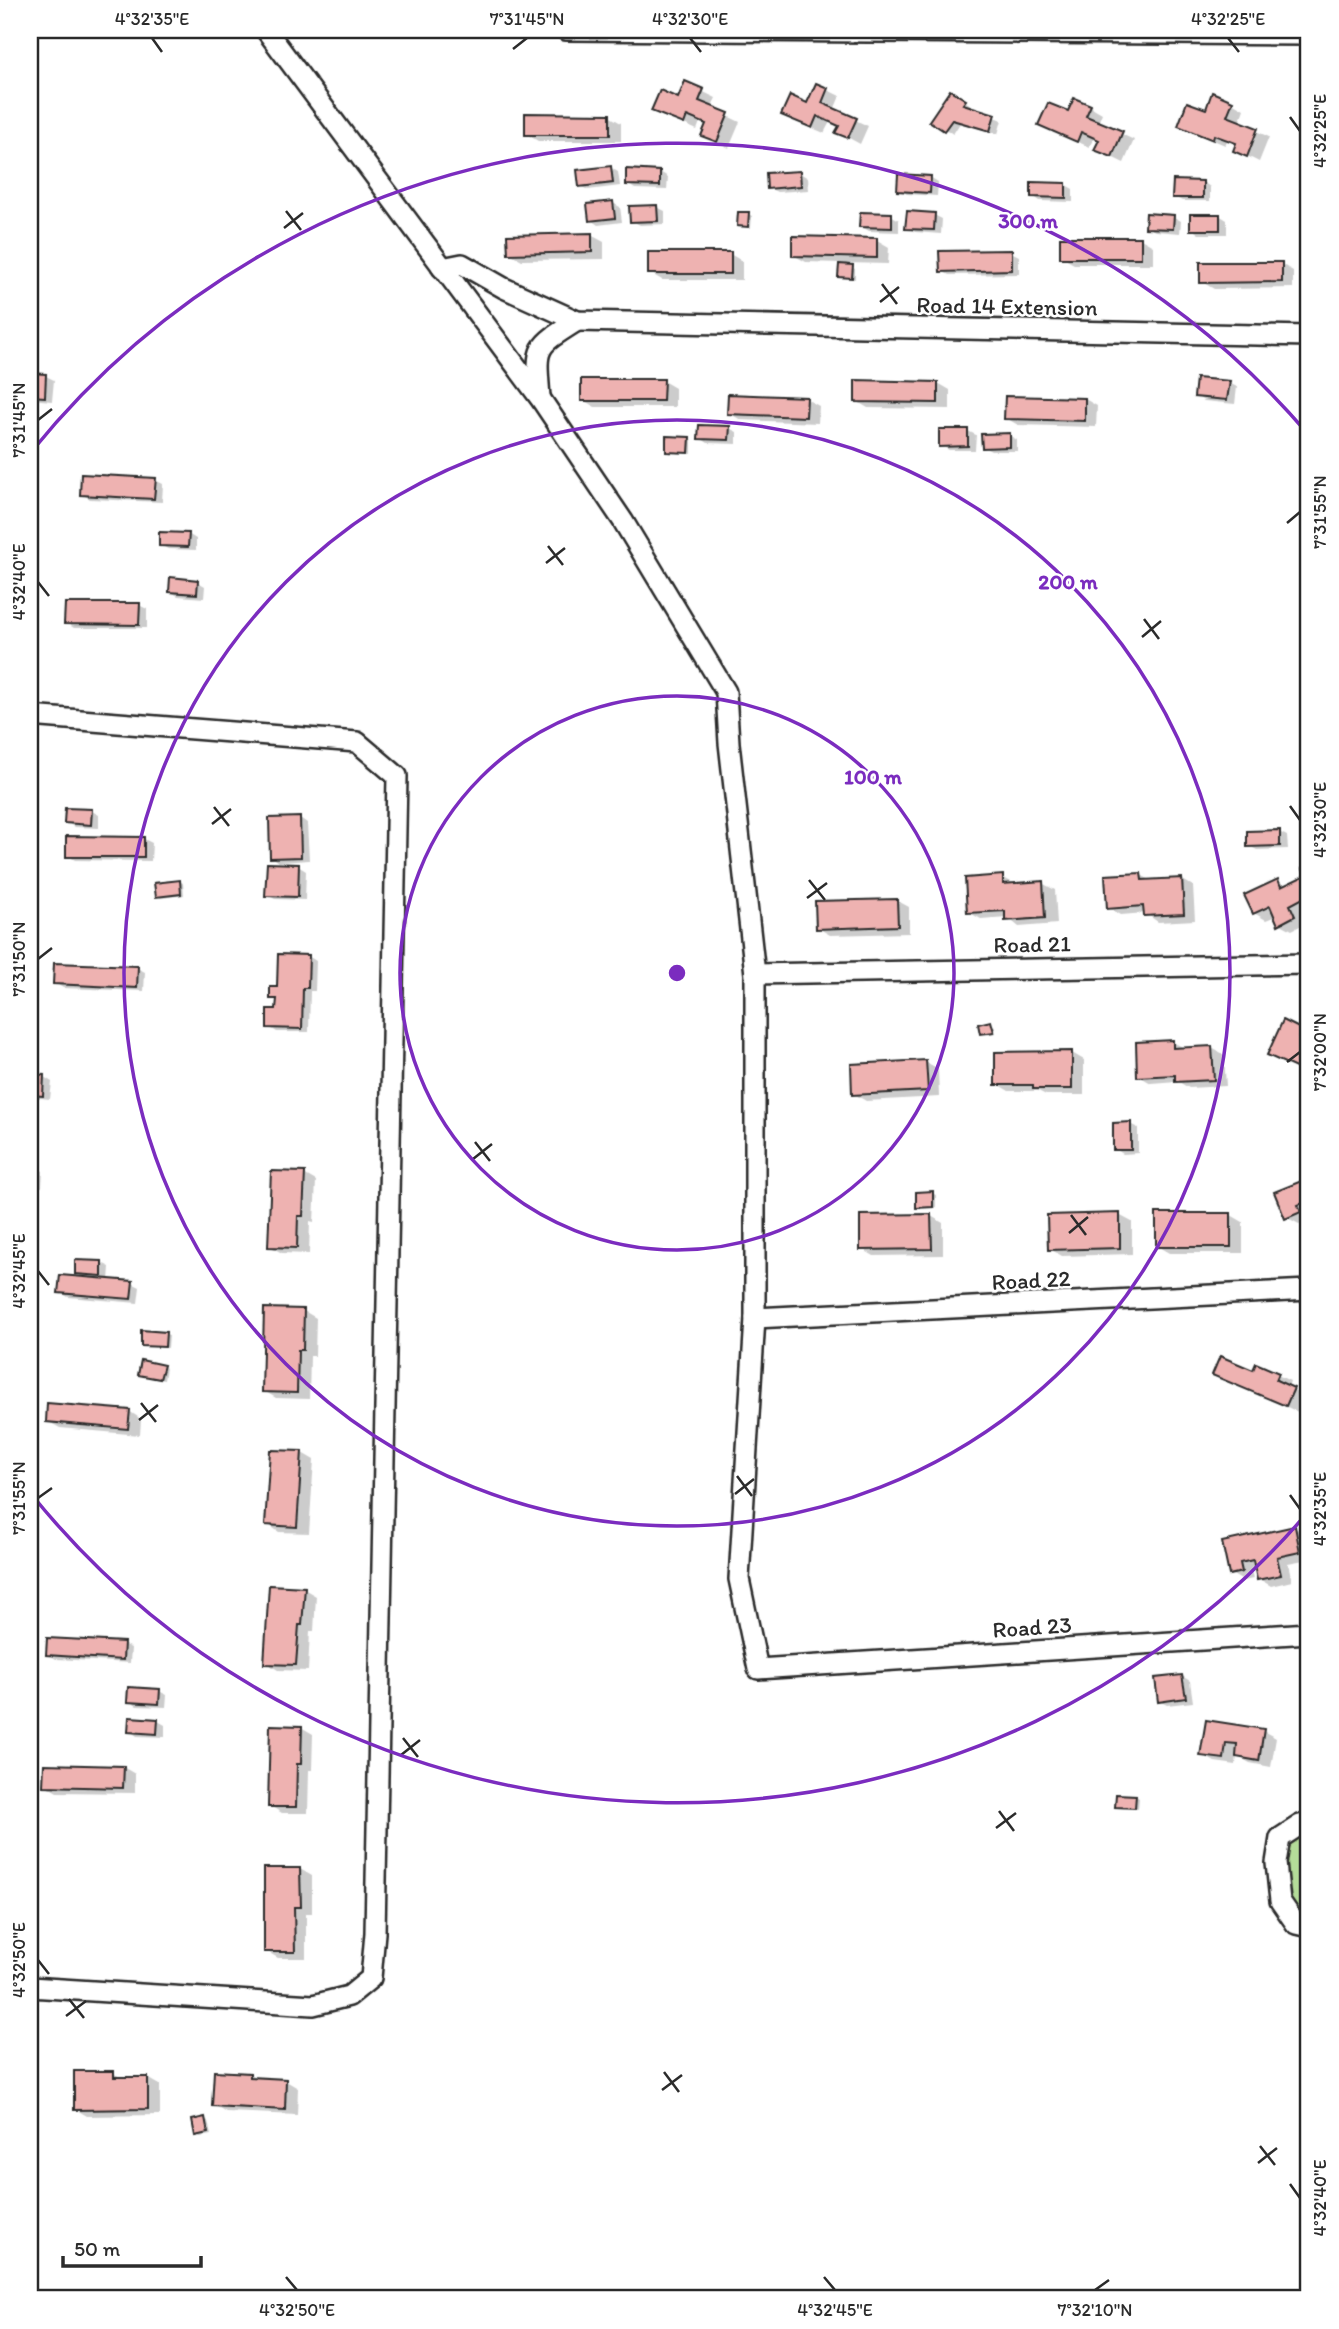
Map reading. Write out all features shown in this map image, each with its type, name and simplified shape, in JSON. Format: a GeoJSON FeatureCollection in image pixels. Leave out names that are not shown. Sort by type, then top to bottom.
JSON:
{"type":"FeatureCollection","features":[{"type":"Feature","properties":{"kind":"street"},"geometry":{"type":"LineString","coordinates":[[266,30],[540,398],[623,520],[726,692],[729,743],[755,974],[755,1318]]}},
{"type":"Feature","properties":{"kind":"street"},"geometry":{"type":"LineString","coordinates":[[566,30],[1309,35]]}},
{"type":"Feature","properties":{"kind":"street"},"geometry":{"type":"LineString","coordinates":[[442,268],[462,264],[504,288],[577,321]]}},
{"type":"Feature","properties":{"kind":"street"},"geometry":{"type":"LineString","coordinates":[[540,398],[537,358],[545,341],[577,321]]}},
{"type":"Feature","properties":{"kind":"street","name":"Road 14 Extension"},"geometry":{"type":"LineString","coordinates":[[577,321],[1309,336]]}},
{"type":"Feature","properties":{"kind":"street"},"geometry":{"type":"LineString","coordinates":[[30,716],[357,742],[397,776],[375,1933],[371,1978],[349,1996],[313,2005],[30,1987]]}},
{"type":"Feature","properties":{"kind":"street","name":"Road 21"},"geometry":{"type":"LineString","coordinates":[[755,974],[1309,964]]}},
{"type":"Feature","properties":{"kind":"street","name":"Road 22"},"geometry":{"type":"LineString","coordinates":[[755,1318],[1309,1290]]}},
{"type":"Feature","properties":{"kind":"street","name":"Road 23"},"geometry":{"type":"LineString","coordinates":[[755,1318],[738,1580],[758,1669],[1309,1633]]}},
{"type":"Feature","properties":{"kind":"street"},"geometry":{"type":"LineString","coordinates":[[1309,1823],[1300,1825],[1280,1838],[1276,1863],[1280,1901],[1296,1924],[1309,1927]]}},
{"type":"Feature","properties":{"kind":"green space"},"geometry":{"type":"Polygon","coordinates":[[[1309,1823],[1309,1927],[1280,1901],[1280,1838],[1309,1823]]]}},
{"type":"Feature","properties":{"kind":"building"},"geometry":{"type":"Polygon","coordinates":[[[685,81],[704,89],[699,101],[729,113],[717,142],[701,136],[706,124],[687,116],[684,124],[651,111],[660,90],[678,98],[685,81]]]}},
{"type":"Feature","properties":{"kind":"building"},"geometry":{"type":"Polygon","coordinates":[[[816,83],[828,88],[822,103],[857,118],[848,138],[835,133],[839,126],[817,116],[812,128],[781,115],[790,95],[807,103],[816,83]]]}},
{"type":"Feature","properties":{"kind":"building"},"geometry":{"type":"Polygon","coordinates":[[[950,90],[966,100],[963,104],[995,114],[990,131],[952,120],[944,131],[929,121],[950,90]]]}},
{"type":"Feature","properties":{"kind":"building"},"geometry":{"type":"Polygon","coordinates":[[[1212,92],[1233,101],[1227,116],[1258,128],[1247,157],[1233,151],[1236,143],[1214,135],[1213,140],[1178,126],[1187,102],[1206,109],[1212,92]]]}},
{"type":"Feature","properties":{"kind":"building"},"geometry":{"type":"Polygon","coordinates":[[[1074,98],[1091,105],[1086,116],[1123,131],[1112,157],[1094,150],[1099,140],[1081,132],[1077,142],[1038,125],[1048,103],[1068,111],[1074,98]]]}},
{"type":"Feature","properties":{"kind":"building"},"geometry":{"type":"Polygon","coordinates":[[[525,113],[610,114],[610,135],[525,135],[525,113]]]}},
{"type":"Feature","properties":{"kind":"building"},"geometry":{"type":"Polygon","coordinates":[[[611,166],[613,183],[579,187],[577,170],[611,166]]]}},
{"type":"Feature","properties":{"kind":"building"},"geometry":{"type":"Polygon","coordinates":[[[626,169],[660,171],[660,186],[626,185],[626,169]]]}},
{"type":"Feature","properties":{"kind":"building"},"geometry":{"type":"Polygon","coordinates":[[[800,171],[801,186],[767,189],[766,173],[800,171]]]}},
{"type":"Feature","properties":{"kind":"building"},"geometry":{"type":"Polygon","coordinates":[[[898,174],[931,176],[930,193],[897,191],[898,174]]]}},
{"type":"Feature","properties":{"kind":"building"},"geometry":{"type":"Polygon","coordinates":[[[1173,180],[1203,181],[1203,198],[1172,198],[1173,180]]]}},
{"type":"Feature","properties":{"kind":"building"},"geometry":{"type":"Polygon","coordinates":[[[1031,182],[1066,183],[1066,198],[1031,197],[1031,182]]]}},
{"type":"Feature","properties":{"kind":"building"},"geometry":{"type":"Polygon","coordinates":[[[613,201],[615,218],[589,221],[587,204],[613,201]]]}},
{"type":"Feature","properties":{"kind":"building"},"geometry":{"type":"Polygon","coordinates":[[[657,205],[658,221],[630,222],[629,206],[657,205]]]}},
{"type":"Feature","properties":{"kind":"building"},"geometry":{"type":"Polygon","coordinates":[[[907,211],[935,213],[934,230],[905,229],[907,211]]]}},
{"type":"Feature","properties":{"kind":"building"},"geometry":{"type":"Polygon","coordinates":[[[738,212],[749,212],[748,227],[737,226],[738,212]]]}},
{"type":"Feature","properties":{"kind":"building"},"geometry":{"type":"Polygon","coordinates":[[[860,212],[892,213],[892,228],[859,227],[860,212]]]}},
{"type":"Feature","properties":{"kind":"building"},"geometry":{"type":"Polygon","coordinates":[[[1146,213],[1174,215],[1173,229],[1145,228],[1146,213]]]}},
{"type":"Feature","properties":{"kind":"building"},"geometry":{"type":"Polygon","coordinates":[[[1190,214],[1220,214],[1220,230],[1190,230],[1190,214]]]}},
{"type":"Feature","properties":{"kind":"building"},"geometry":{"type":"Polygon","coordinates":[[[592,233],[592,252],[508,254],[507,235],[592,233]]]}},
{"type":"Feature","properties":{"kind":"building"},"geometry":{"type":"Polygon","coordinates":[[[792,236],[877,238],[877,258],[792,256],[792,236]]]}},
{"type":"Feature","properties":{"kind":"building"},"geometry":{"type":"Polygon","coordinates":[[[1060,237],[1141,237],[1141,258],[1060,258],[1060,237]]]}},
{"type":"Feature","properties":{"kind":"building"},"geometry":{"type":"Polygon","coordinates":[[[1012,250],[1012,270],[940,272],[939,251],[1012,250]]]}},
{"type":"Feature","properties":{"kind":"building"},"geometry":{"type":"Polygon","coordinates":[[[648,252],[731,252],[731,274],[648,274],[648,252]]]}},
{"type":"Feature","properties":{"kind":"building"},"geometry":{"type":"Polygon","coordinates":[[[1200,262],[1282,262],[1282,282],[1200,283],[1200,262]]]}},
{"type":"Feature","properties":{"kind":"building"},"geometry":{"type":"Polygon","coordinates":[[[839,264],[853,265],[852,278],[838,277],[839,264]]]}},
{"type":"Feature","properties":{"kind":"building"},"geometry":{"type":"Polygon","coordinates":[[[30,373],[46,374],[45,397],[30,396],[30,373]]]}},
{"type":"Feature","properties":{"kind":"building"},"geometry":{"type":"Polygon","coordinates":[[[1196,378],[1230,381],[1227,400],[1194,397],[1196,378]]]}},
{"type":"Feature","properties":{"kind":"building"},"geometry":{"type":"Polygon","coordinates":[[[581,379],[664,379],[663,401],[581,401],[581,379]]]}},
{"type":"Feature","properties":{"kind":"building"},"geometry":{"type":"Polygon","coordinates":[[[855,380],[938,382],[938,403],[855,402],[855,380]]]}},
{"type":"Feature","properties":{"kind":"building"},"geometry":{"type":"Polygon","coordinates":[[[728,394],[807,397],[806,417],[727,414],[728,394]]]}},
{"type":"Feature","properties":{"kind":"building"},"geometry":{"type":"Polygon","coordinates":[[[1005,396],[1085,398],[1085,421],[1004,419],[1005,396]]]}},
{"type":"Feature","properties":{"kind":"building"},"geometry":{"type":"Polygon","coordinates":[[[699,425],[730,426],[729,440],[698,439],[699,425]]]}},
{"type":"Feature","properties":{"kind":"building"},"geometry":{"type":"Polygon","coordinates":[[[939,429],[968,429],[968,446],[939,447],[939,429]]]}},
{"type":"Feature","properties":{"kind":"building"},"geometry":{"type":"Polygon","coordinates":[[[1010,433],[1010,447],[982,448],[981,434],[1010,433]]]}},
{"type":"Feature","properties":{"kind":"building"},"geometry":{"type":"Polygon","coordinates":[[[666,436],[690,437],[689,453],[666,452],[666,436]]]}},
{"type":"Feature","properties":{"kind":"building"},"geometry":{"type":"Polygon","coordinates":[[[81,474],[156,478],[154,499],[80,495],[81,474]]]}},
{"type":"Feature","properties":{"kind":"building"},"geometry":{"type":"Polygon","coordinates":[[[159,532],[189,533],[188,547],[159,546],[159,532]]]}},
{"type":"Feature","properties":{"kind":"building"},"geometry":{"type":"Polygon","coordinates":[[[170,577],[198,580],[197,594],[169,592],[170,577]]]}},
{"type":"Feature","properties":{"kind":"building"},"geometry":{"type":"Polygon","coordinates":[[[65,603],[140,603],[139,625],[64,624],[65,603]]]}},
{"type":"Feature","properties":{"kind":"building"},"geometry":{"type":"Polygon","coordinates":[[[65,808],[92,809],[91,825],[64,823],[65,808]]]}},
{"type":"Feature","properties":{"kind":"building"},"geometry":{"type":"Polygon","coordinates":[[[300,817],[301,857],[270,858],[269,818],[300,817]]]}},
{"type":"Feature","properties":{"kind":"building"},"geometry":{"type":"Polygon","coordinates":[[[1280,830],[1280,846],[1247,847],[1247,831],[1280,830]]]}},
{"type":"Feature","properties":{"kind":"building"},"geometry":{"type":"Polygon","coordinates":[[[66,836],[144,837],[144,857],[66,857],[66,836]]]}},
{"type":"Feature","properties":{"kind":"building"},"geometry":{"type":"Polygon","coordinates":[[[267,863],[299,864],[298,897],[265,896],[267,863]]]}},
{"type":"Feature","properties":{"kind":"building"},"geometry":{"type":"Polygon","coordinates":[[[1309,864],[1309,895],[1290,905],[1295,916],[1278,925],[1270,906],[1253,914],[1244,895],[1278,879],[1281,887],[1306,875],[1302,868],[1309,864]]]}},
{"type":"Feature","properties":{"kind":"building"},"geometry":{"type":"Polygon","coordinates":[[[1141,873],[1142,880],[1182,878],[1184,914],[1144,916],[1143,906],[1107,909],[1105,875],[1141,873]]]}},
{"type":"Feature","properties":{"kind":"building"},"geometry":{"type":"Polygon","coordinates":[[[1003,875],[1003,884],[1043,881],[1045,918],[1005,921],[1005,911],[967,913],[965,878],[1003,875]]]}},
{"type":"Feature","properties":{"kind":"building"},"geometry":{"type":"Polygon","coordinates":[[[180,880],[181,894],[156,897],[154,883],[180,880]]]}},
{"type":"Feature","properties":{"kind":"building"},"geometry":{"type":"Polygon","coordinates":[[[897,899],[898,926],[816,929],[815,901],[897,899]]]}},
{"type":"Feature","properties":{"kind":"building"},"geometry":{"type":"Polygon","coordinates":[[[278,954],[309,955],[308,988],[303,988],[302,1029],[267,1028],[267,1009],[276,1009],[277,999],[270,999],[270,987],[277,987],[278,954]]]}},
{"type":"Feature","properties":{"kind":"building"},"geometry":{"type":"Polygon","coordinates":[[[54,963],[138,966],[137,988],[53,984],[54,963]]]}},
{"type":"Feature","properties":{"kind":"building"},"geometry":{"type":"Polygon","coordinates":[[[1283,1020],[1303,1030],[1299,1037],[1309,1042],[1309,1074],[1267,1055],[1283,1020]]]}},
{"type":"Feature","properties":{"kind":"building"},"geometry":{"type":"Polygon","coordinates":[[[991,1021],[994,1032],[980,1034],[978,1024],[991,1021]]]}},
{"type":"Feature","properties":{"kind":"building"},"geometry":{"type":"Polygon","coordinates":[[[1173,1040],[1173,1048],[1212,1046],[1214,1080],[1175,1082],[1175,1075],[1137,1077],[1136,1042],[1173,1040]]]}},
{"type":"Feature","properties":{"kind":"building"},"geometry":{"type":"Polygon","coordinates":[[[1072,1051],[1072,1089],[995,1085],[995,1052],[1072,1051]]]}},
{"type":"Feature","properties":{"kind":"building"},"geometry":{"type":"Polygon","coordinates":[[[926,1060],[928,1091],[852,1095],[851,1064],[926,1060]]]}},
{"type":"Feature","properties":{"kind":"building"},"geometry":{"type":"Polygon","coordinates":[[[30,1074],[44,1075],[43,1096],[30,1095],[30,1074]]]}},
{"type":"Feature","properties":{"kind":"building"},"geometry":{"type":"Polygon","coordinates":[[[1131,1122],[1131,1150],[1113,1150],[1113,1123],[1131,1122]]]}},
{"type":"Feature","properties":{"kind":"building"},"geometry":{"type":"Polygon","coordinates":[[[271,1171],[305,1172],[303,1216],[298,1216],[297,1248],[268,1247],[271,1171]]]}},
{"type":"Feature","properties":{"kind":"building"},"geometry":{"type":"Polygon","coordinates":[[[1309,1178],[1309,1212],[1305,1202],[1298,1205],[1301,1212],[1285,1219],[1274,1192],[1309,1178]]]}},
{"type":"Feature","properties":{"kind":"building"},"geometry":{"type":"Polygon","coordinates":[[[933,1191],[933,1207],[916,1208],[916,1192],[933,1191]]]}},
{"type":"Feature","properties":{"kind":"building"},"geometry":{"type":"Polygon","coordinates":[[[1120,1213],[1120,1248],[1048,1250],[1047,1215],[1120,1213]]]}},
{"type":"Feature","properties":{"kind":"building"},"geometry":{"type":"Polygon","coordinates":[[[1156,1213],[1231,1213],[1231,1247],[1156,1247],[1156,1213]]]}},
{"type":"Feature","properties":{"kind":"building"},"geometry":{"type":"Polygon","coordinates":[[[931,1214],[932,1249],[860,1250],[860,1215],[931,1214]]]}},
{"type":"Feature","properties":{"kind":"building"},"geometry":{"type":"Polygon","coordinates":[[[75,1260],[102,1261],[102,1276],[75,1274],[75,1260]]]}},
{"type":"Feature","properties":{"kind":"building"},"geometry":{"type":"Polygon","coordinates":[[[60,1275],[133,1281],[131,1299],[58,1293],[60,1275]]]}},
{"type":"Feature","properties":{"kind":"building"},"geometry":{"type":"Polygon","coordinates":[[[264,1308],[304,1309],[303,1350],[298,1350],[297,1393],[262,1392],[264,1308]]]}},
{"type":"Feature","properties":{"kind":"building"},"geometry":{"type":"Polygon","coordinates":[[[141,1330],[166,1332],[165,1347],[141,1346],[141,1330]]]}},
{"type":"Feature","properties":{"kind":"building"},"geometry":{"type":"Polygon","coordinates":[[[1220,1356],[1253,1370],[1256,1363],[1279,1373],[1276,1380],[1294,1388],[1286,1406],[1212,1375],[1220,1356]]]}},
{"type":"Feature","properties":{"kind":"building"},"geometry":{"type":"Polygon","coordinates":[[[141,1360],[164,1365],[160,1379],[138,1375],[141,1360]]]}},
{"type":"Feature","properties":{"kind":"building"},"geometry":{"type":"Polygon","coordinates":[[[47,1403],[130,1410],[128,1429],[46,1422],[47,1403]]]}},
{"type":"Feature","properties":{"kind":"building"},"geometry":{"type":"Polygon","coordinates":[[[270,1450],[302,1451],[297,1527],[265,1525],[270,1450]]]}},
{"type":"Feature","properties":{"kind":"building"},"geometry":{"type":"Polygon","coordinates":[[[1295,1526],[1300,1552],[1277,1557],[1281,1575],[1257,1580],[1253,1560],[1240,1563],[1242,1572],[1229,1575],[1222,1542],[1295,1526]]]}},
{"type":"Feature","properties":{"kind":"building"},"geometry":{"type":"Polygon","coordinates":[[[269,1585],[305,1587],[296,1665],[264,1664],[269,1585]]]}},
{"type":"Feature","properties":{"kind":"building"},"geometry":{"type":"Polygon","coordinates":[[[47,1638],[124,1642],[123,1660],[46,1655],[47,1638]]]}},
{"type":"Feature","properties":{"kind":"building"},"geometry":{"type":"Polygon","coordinates":[[[1182,1675],[1186,1698],[1158,1702],[1155,1678],[1182,1675]]]}},
{"type":"Feature","properties":{"kind":"building"},"geometry":{"type":"Polygon","coordinates":[[[128,1687],[160,1689],[159,1704],[127,1702],[128,1687]]]}},
{"type":"Feature","properties":{"kind":"building"},"geometry":{"type":"Polygon","coordinates":[[[129,1717],[158,1719],[157,1734],[128,1732],[129,1717]]]}},
{"type":"Feature","properties":{"kind":"building"},"geometry":{"type":"Polygon","coordinates":[[[1206,1720],[1264,1729],[1259,1761],[1236,1757],[1237,1744],[1226,1743],[1224,1759],[1200,1756],[1206,1720]]]}},
{"type":"Feature","properties":{"kind":"building"},"geometry":{"type":"Polygon","coordinates":[[[270,1725],[302,1726],[301,1764],[297,1764],[296,1807],[268,1807],[270,1725]]]}},
{"type":"Feature","properties":{"kind":"building"},"geometry":{"type":"Polygon","coordinates":[[[44,1764],[124,1766],[123,1788],[43,1786],[44,1764]]]}},
{"type":"Feature","properties":{"kind":"building"},"geometry":{"type":"Polygon","coordinates":[[[1116,1794],[1136,1795],[1135,1808],[1115,1807],[1116,1794]]]}},
{"type":"Feature","properties":{"kind":"building"},"geometry":{"type":"Polygon","coordinates":[[[264,1868],[300,1868],[301,1907],[294,1907],[295,1952],[264,1952],[264,1868]]]}},
{"type":"Feature","properties":{"kind":"building"},"geometry":{"type":"Polygon","coordinates":[[[74,2071],[114,2071],[114,2077],[148,2077],[148,2109],[74,2110],[74,2071]]]}},
{"type":"Feature","properties":{"kind":"building"},"geometry":{"type":"Polygon","coordinates":[[[214,2071],[286,2079],[285,2110],[212,2106],[214,2071]]]}},
{"type":"Feature","properties":{"kind":"building"},"geometry":{"type":"Polygon","coordinates":[[[205,2117],[208,2133],[195,2136],[192,2120],[205,2117]]]}}]}
